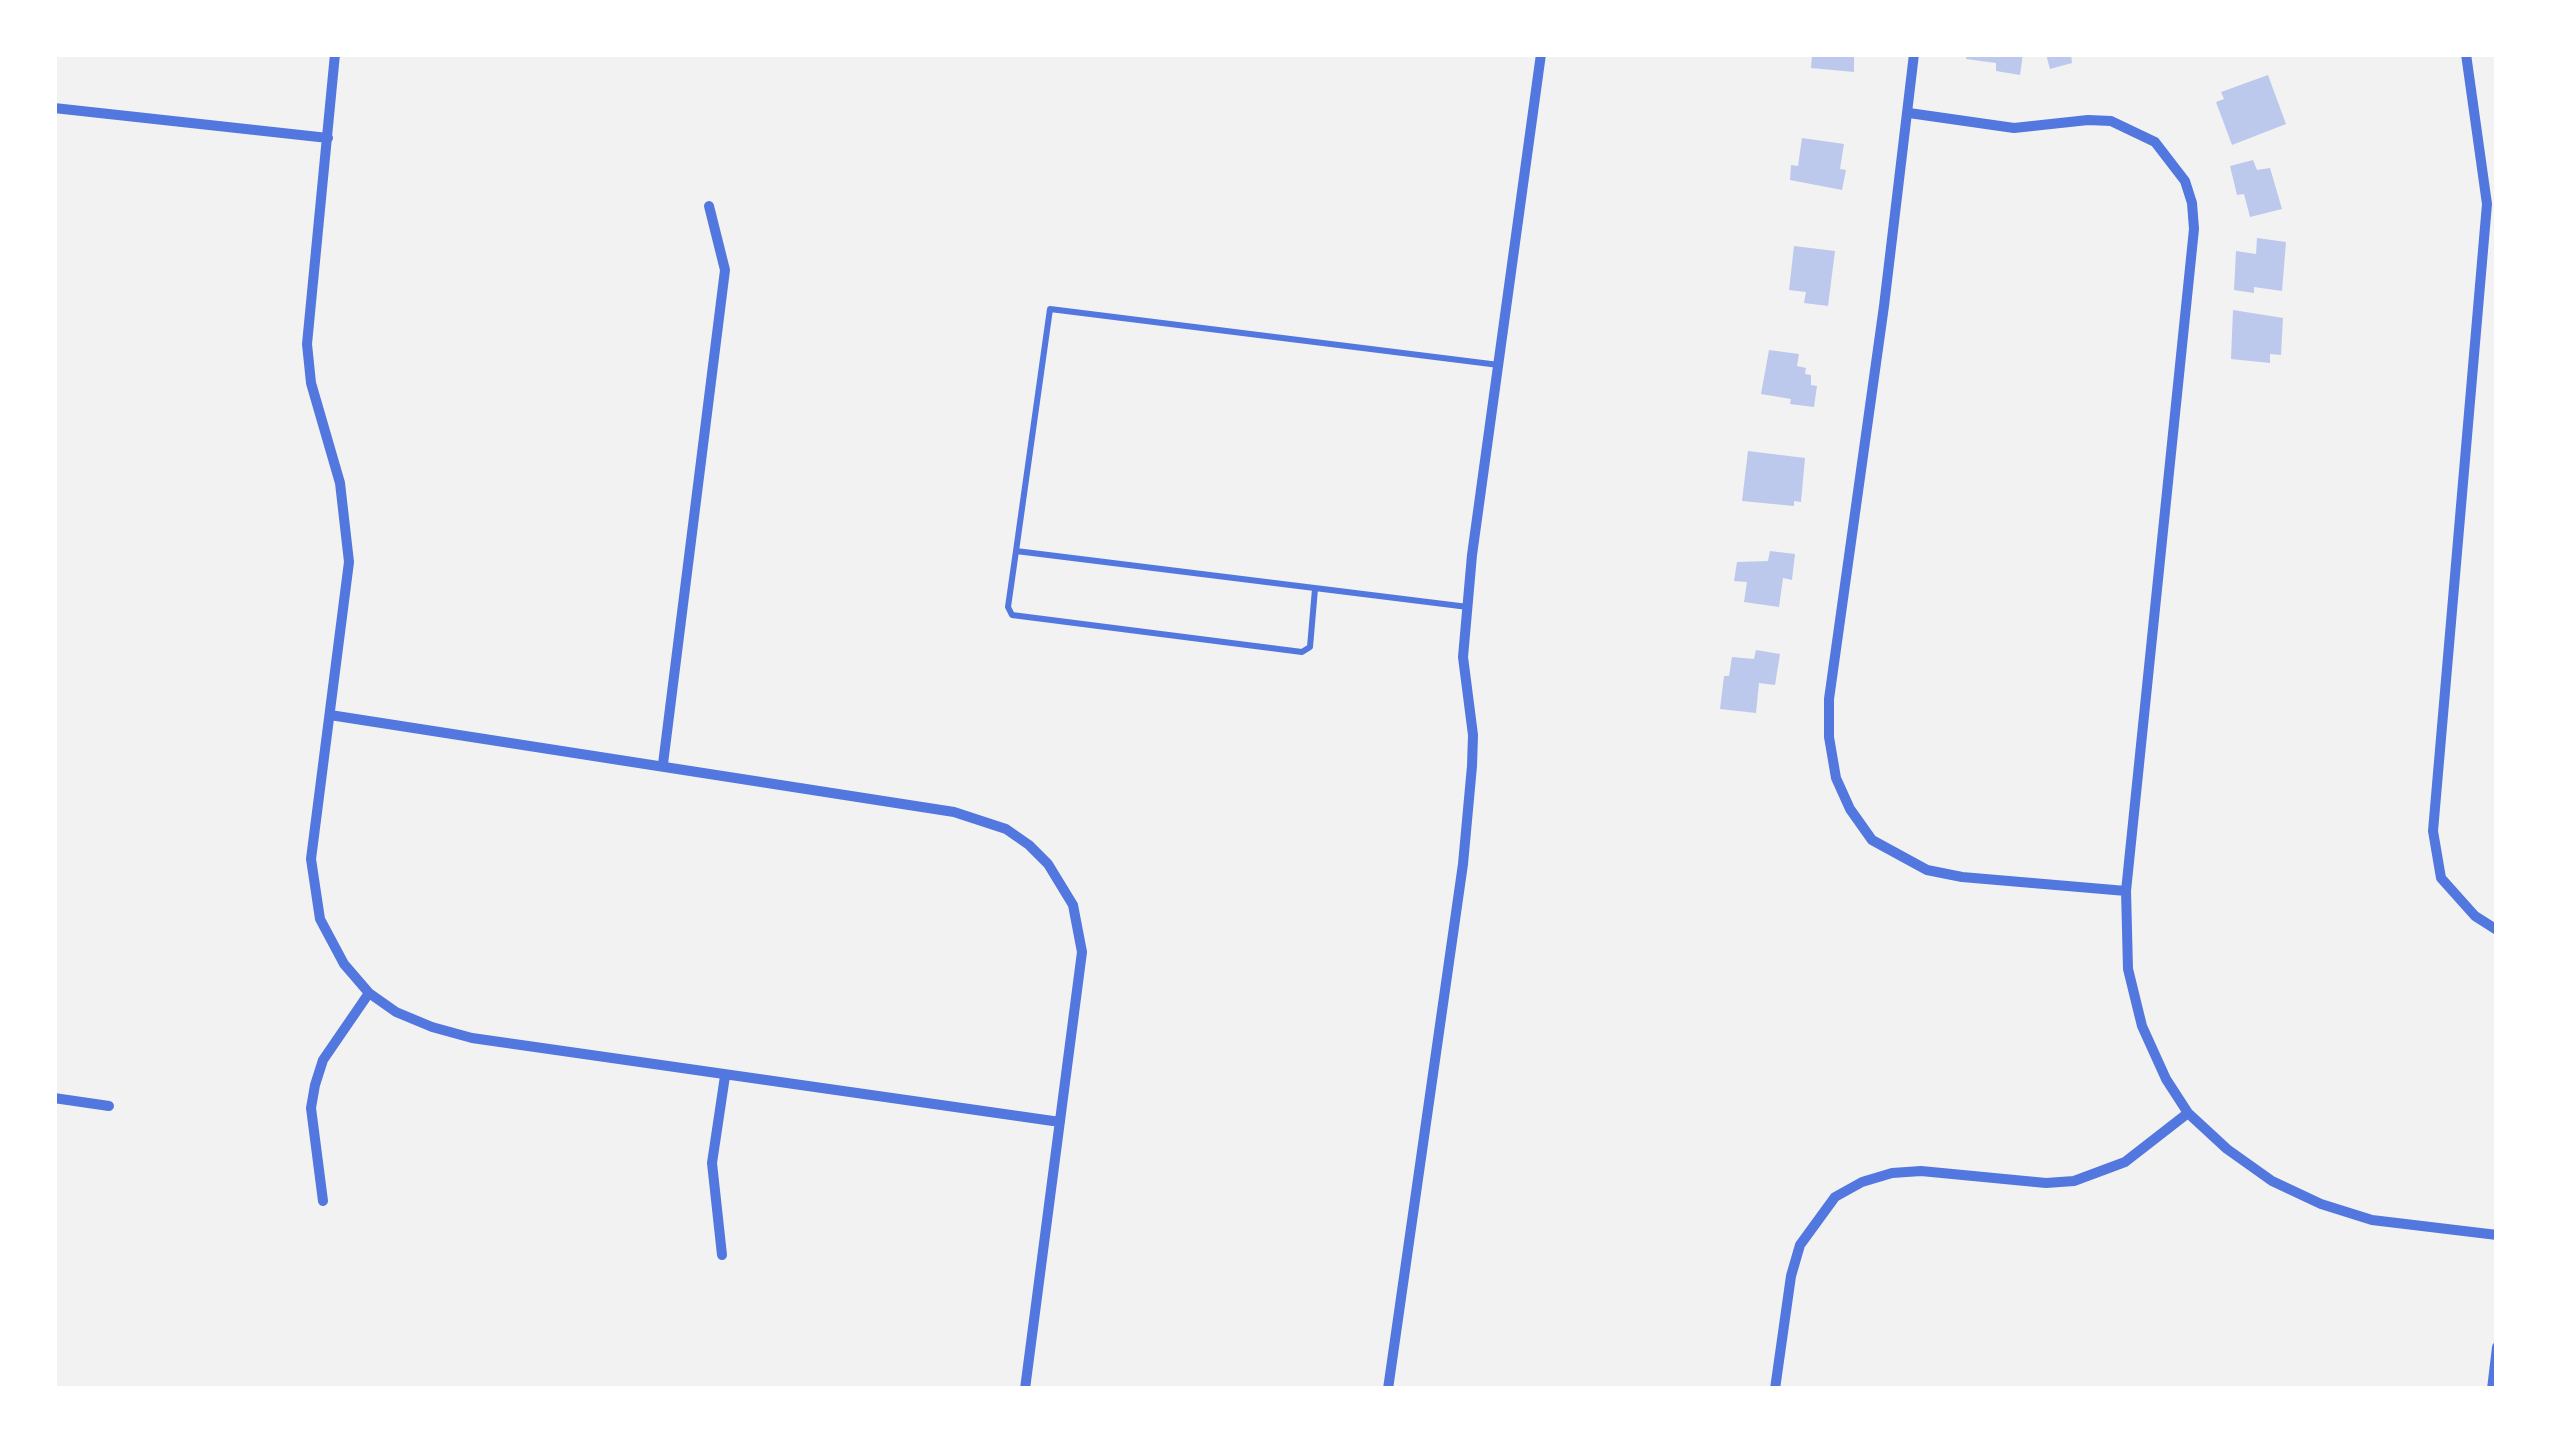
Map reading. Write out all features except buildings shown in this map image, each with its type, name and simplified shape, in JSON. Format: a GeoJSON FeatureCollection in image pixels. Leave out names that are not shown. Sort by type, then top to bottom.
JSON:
{"type":"FeatureCollection","features":[{"type":"Feature","properties":{"kind":"street"},"geometry":{"type":"LineString","coordinates":[[335,54],[307,344],[311,383],[340,483],[349,562],[313,830],[314,890],[330,943],[369,993],[396,1012],[472,1038],[1060,1121]]}},
{"type":"Feature","properties":{"kind":"street"},"geometry":{"type":"LineString","coordinates":[[1388,1389],[1463,864],[1473,735],[1463,657],[1541,54]]}},
{"type":"Feature","properties":{"kind":"street"},"geometry":{"type":"LineString","coordinates":[[1914,54],[1829,699],[1836,778],[1872,840],[1928,870],[2126,891]]}},
{"type":"Feature","properties":{"kind":"street"},"geometry":{"type":"LineString","coordinates":[[2466,54],[2487,204],[2433,831],[2441,878],[2475,916],[2497,930]]}},
{"type":"Feature","properties":{"kind":"street"},"geometry":{"type":"LineString","coordinates":[[54,108],[328,138]]}},
{"type":"Feature","properties":{"kind":"street"},"geometry":{"type":"LineString","coordinates":[[1909,113],[2014,128],[2088,119],[2111,121],[2155,142],[2185,181],[2192,203],[2194,230],[2126,891],[2128,968],[2142,1026],[2188,1113],[2272,1181],[2320,1204],[2372,1220],[2497,1234]]}},
{"type":"Feature","properties":{"kind":"street"},"geometry":{"type":"LineString","coordinates":[[663,764],[725,270],[709,206]]}},
{"type":"Feature","properties":{"kind":"street"},"geometry":{"type":"LineString","coordinates":[[330,716],[954,812],[1006,829],[1048,864],[1073,905],[1082,952],[1025,1389]]}},
{"type":"Feature","properties":{"kind":"street"},"geometry":{"type":"LineString","coordinates":[[323,1201],[311,1108],[315,1084],[323,1060],[369,993]]}},
{"type":"Feature","properties":{"kind":"street"},"geometry":{"type":"LineString","coordinates":[[722,1255],[712,1163],[724,1076]]}},
{"type":"Feature","properties":{"kind":"street"},"geometry":{"type":"LineString","coordinates":[[54,1098],[109,1106]]}},
{"type":"Feature","properties":{"kind":"street"},"geometry":{"type":"LineString","coordinates":[[1775,1389],[1800,1245],[1835,1197],[1862,1182],[1921,1171],[2046,1183],[2074,1181],[2125,1162],[2188,1113]]}},
{"type":"Feature","properties":{"kind":"street"},"geometry":{"type":"LineString","coordinates":[[2492,1389],[2497,1347]]}},
{"type":"Feature","properties":{"kind":"lane"},"geometry":{"type":"LineString","coordinates":[[1315,589],[1310,647],[1302,652],[1012,615],[1008,607],[1050,309],[1499,364]]}},
{"type":"Feature","properties":{"kind":"lane"},"geometry":{"type":"LineString","coordinates":[[1016,551],[1468,607]]}}]}
